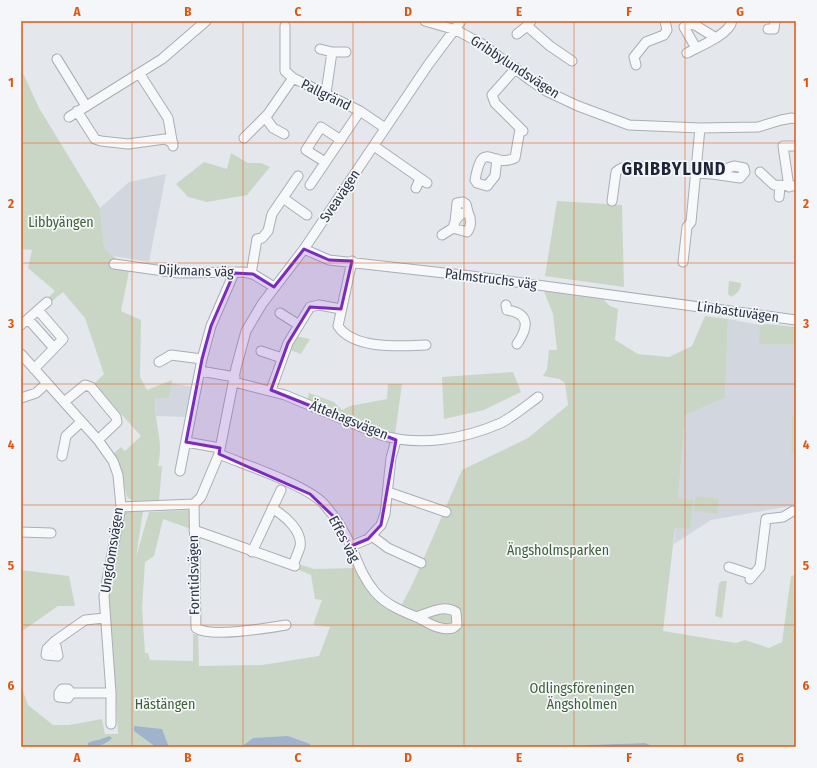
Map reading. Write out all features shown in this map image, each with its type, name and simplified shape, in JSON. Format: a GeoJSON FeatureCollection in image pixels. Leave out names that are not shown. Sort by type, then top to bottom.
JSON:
{"type":"FeatureCollection","features":[{"type":"Feature","properties":{"kind":"street"},"geometry":{"type":"LineString","coordinates":[[69,117],[162,59],[206,21]]}},
{"type":"Feature","properties":{"kind":"street","name":"Gribbylundsvägen"},"geometry":{"type":"LineString","coordinates":[[425,21],[456,30],[482,44],[546,91],[616,121],[629,124],[700,128],[758,127],[781,120],[796,119]]}},
{"type":"Feature","properties":{"kind":"street","name":"Sveavägen"},"geometry":{"type":"LineString","coordinates":[[194,504],[201,497],[220,451],[234,380],[246,331],[274,287],[304,249],[428,65],[456,30],[461,21]]}},
{"type":"Feature","properties":{"kind":"street"},"geometry":{"type":"LineString","coordinates":[[686,53],[716,38],[728,28],[732,21]]}},
{"type":"Feature","properties":{"kind":"street"},"geometry":{"type":"LineString","coordinates":[[768,29],[774,30],[775,21]]}},
{"type":"Feature","properties":{"kind":"street"},"geometry":{"type":"LineString","coordinates":[[517,34],[529,24],[550,46],[572,61]]}},
{"type":"Feature","properties":{"kind":"street"},"geometry":{"type":"LineString","coordinates":[[636,65],[634,57],[646,42],[664,35],[666,26],[687,24],[695,25],[716,38]]}},
{"type":"Feature","properties":{"kind":"street"},"geometry":{"type":"LineString","coordinates":[[687,24],[696,48]]}},
{"type":"Feature","properties":{"kind":"street"},"geometry":{"type":"LineString","coordinates":[[285,26],[285,71],[293,78]]}},
{"type":"Feature","properties":{"kind":"street"},"geometry":{"type":"LineString","coordinates":[[320,49],[332,52],[346,52]]}},
{"type":"Feature","properties":{"kind":"street"},"geometry":{"type":"LineString","coordinates":[[326,93],[332,52]]}},
{"type":"Feature","properties":{"kind":"street"},"geometry":{"type":"LineString","coordinates":[[57,58],[86,106]]}},
{"type":"Feature","properties":{"kind":"street"},"geometry":{"type":"LineString","coordinates":[[498,159],[510,160],[515,158],[522,130],[495,103],[492,95],[516,68]]}},
{"type":"Feature","properties":{"kind":"street"},"geometry":{"type":"LineString","coordinates":[[78,111],[94,138],[101,141],[128,144],[165,139],[173,146],[170,125],[139,73]]}},
{"type":"Feature","properties":{"kind":"street","name":"Pallgränd"},"geometry":{"type":"LineString","coordinates":[[244,138],[265,117],[293,78],[326,93],[385,128]]}},
{"type":"Feature","properties":{"kind":"street"},"geometry":{"type":"LineString","coordinates":[[310,185],[360,112]]}},
{"type":"Feature","properties":{"kind":"street"},"geometry":{"type":"LineString","coordinates":[[265,117],[273,128],[284,134]]}},
{"type":"Feature","properties":{"kind":"street"},"geometry":{"type":"LineString","coordinates":[[325,162],[306,150],[321,127],[341,140]]}},
{"type":"Feature","properties":{"kind":"street"},"geometry":{"type":"LineString","coordinates":[[683,262],[687,228],[692,222],[700,128]]}},
{"type":"Feature","properties":{"kind":"street"},"geometry":{"type":"LineString","coordinates":[[374,146],[423,181],[416,188]]}},
{"type":"Feature","properties":{"kind":"street"},"geometry":{"type":"LineString","coordinates":[[788,186],[786,176],[786,158],[783,152],[783,146],[796,146]]}},
{"type":"Feature","properties":{"kind":"street"},"geometry":{"type":"LineString","coordinates":[[612,201],[616,172],[618,170],[623,167],[652,168]]}},
{"type":"Feature","properties":{"kind":"street"},"geometry":{"type":"LineString","coordinates":[[760,172],[774,185],[788,186]]}},
{"type":"Feature","properties":{"kind":"street"},"geometry":{"type":"LineString","coordinates":[[696,173],[712,174]]}},
{"type":"Feature","properties":{"kind":"street"},"geometry":{"type":"LineString","coordinates":[[251,274],[257,239],[262,238],[268,231],[272,214],[298,176]]}},
{"type":"Feature","properties":{"kind":"street"},"geometry":{"type":"LineString","coordinates":[[779,196],[788,186]]}},
{"type":"Feature","properties":{"kind":"street"},"geometry":{"type":"LineString","coordinates":[[283,198],[307,215]]}},
{"type":"Feature","properties":{"kind":"street"},"geometry":{"type":"LineString","coordinates":[[442,235],[454,225],[463,213],[468,212],[471,218],[470,229],[467,232],[454,225]]}},
{"type":"Feature","properties":{"kind":"street","name":"Palmstruchs väg"},"geometry":{"type":"LineString","coordinates":[[304,249],[329,260],[352,261],[680,305]]}},
{"type":"Feature","properties":{"kind":"street"},"geometry":{"type":"LineString","coordinates":[[352,261],[338,326],[342,332],[352,339],[377,344],[426,345]]}},
{"type":"Feature","properties":{"kind":"street","name":"Dijkmans väg"},"geometry":{"type":"LineString","coordinates":[[114,264],[178,273],[251,274],[274,287]]}},
{"type":"Feature","properties":{"kind":"street"},"geometry":{"type":"LineString","coordinates":[[180,471],[202,359],[211,326],[234,273]]}},
{"type":"Feature","properties":{"kind":"street"},"geometry":{"type":"LineString","coordinates":[[47,302],[24,322],[54,348]]}},
{"type":"Feature","properties":{"kind":"street"},"geometry":{"type":"LineString","coordinates":[[271,390],[288,343],[310,307],[319,305],[341,309]]}},
{"type":"Feature","properties":{"kind":"street"},"geometry":{"type":"LineString","coordinates":[[506,305],[507,310],[517,312],[524,318],[526,325],[524,333],[517,344]]}},
{"type":"Feature","properties":{"kind":"street","name":"Linbastuvägen"},"geometry":{"type":"LineString","coordinates":[[680,305],[796,320]]}},
{"type":"Feature","properties":{"kind":"street"},"geometry":{"type":"LineString","coordinates":[[34,369],[63,339],[38,310]]}},
{"type":"Feature","properties":{"kind":"street"},"geometry":{"type":"LineString","coordinates":[[280,313],[299,325]]}},
{"type":"Feature","properties":{"kind":"street"},"geometry":{"type":"LineString","coordinates":[[261,351],[282,358]]}},
{"type":"Feature","properties":{"kind":"street","name":"Ungdomsvägen"},"geometry":{"type":"LineString","coordinates":[[21,354],[46,384],[98,440],[113,461],[118,475],[121,507],[105,591],[105,618],[111,692],[111,724]]}},
{"type":"Feature","properties":{"kind":"street"},"geometry":{"type":"LineString","coordinates":[[159,362],[171,355],[202,359]]}},
{"type":"Feature","properties":{"kind":"street"},"geometry":{"type":"LineString","coordinates":[[200,371],[234,380]]}},
{"type":"Feature","properties":{"kind":"street","name":"Ättehagsvägen"},"geometry":{"type":"LineString","coordinates":[[234,380],[271,390],[315,406],[396,440],[440,440],[460,436],[500,423],[538,397]]}},
{"type":"Feature","properties":{"kind":"street"},"geometry":{"type":"LineString","coordinates":[[21,398],[36,393],[46,384]]}},
{"type":"Feature","properties":{"kind":"street"},"geometry":{"type":"LineString","coordinates":[[64,402],[85,385],[91,387],[116,417],[117,422],[98,440]]}},
{"type":"Feature","properties":{"kind":"street"},"geometry":{"type":"LineString","coordinates":[[62,456],[66,436],[81,422]]}},
{"type":"Feature","properties":{"kind":"street"},"geometry":{"type":"LineString","coordinates":[[351,546],[372,536],[381,526],[385,514],[391,458],[396,440]]}},
{"type":"Feature","properties":{"kind":"street"},"geometry":{"type":"LineString","coordinates":[[186,442],[220,451]]}},
{"type":"Feature","properties":{"kind":"street","name":"Effes väg"},"geometry":{"type":"LineString","coordinates":[[220,451],[310,494],[322,503],[333,516],[351,546],[364,579],[375,593],[390,604],[416,617]]}},
{"type":"Feature","properties":{"kind":"street"},"geometry":{"type":"LineString","coordinates":[[252,552],[281,490]]}},
{"type":"Feature","properties":{"kind":"street"},"geometry":{"type":"LineString","coordinates":[[388,492],[446,512]]}},
{"type":"Feature","properties":{"kind":"street"},"geometry":{"type":"LineString","coordinates":[[121,507],[194,504]]}},
{"type":"Feature","properties":{"kind":"street","name":"Forntidsvägen"},"geometry":{"type":"LineString","coordinates":[[194,504],[196,628],[206,632],[257,630],[286,625]]}},
{"type":"Feature","properties":{"kind":"street"},"geometry":{"type":"LineString","coordinates":[[194,530],[294,566],[300,548],[300,539],[294,528],[281,513],[272,508]]}},
{"type":"Feature","properties":{"kind":"street"},"geometry":{"type":"LineString","coordinates":[[729,568],[752,577],[760,567],[766,519],[783,518],[792,511]]}},
{"type":"Feature","properties":{"kind":"street"},"geometry":{"type":"LineString","coordinates":[[21,532],[51,533]]}},
{"type":"Feature","properties":{"kind":"street"},"geometry":{"type":"LineString","coordinates":[[372,536],[388,548],[421,563]]}},
{"type":"Feature","properties":{"kind":"street"},"geometry":{"type":"LineString","coordinates":[[55,641],[85,620],[105,618]]}},
{"type":"Feature","properties":{"kind":"street"},"geometry":{"type":"LineString","coordinates":[[71,693],[111,692]]}},
{"type":"Feature","properties":{"kind":"highlighted area"},"geometry":{"type":"Polygon","coordinates":[[[304,249],[329,260],[352,261],[341,309],[310,307],[288,343],[271,390],[396,440],[381,525],[368,539],[351,546],[333,516],[310,494],[219,454],[220,448],[186,442],[202,359],[211,326],[234,273],[253,274],[274,287],[304,249]]]}},
{"type":"Feature","properties":{"kind":"shaded area"},"geometry":{"type":"Polygon","coordinates":[[[166,174],[149,262],[114,256],[104,247],[100,208],[129,182],[166,174]]]}},
{"type":"Feature","properties":{"kind":"shaded area"},"geometry":{"type":"Polygon","coordinates":[[[728,319],[760,325],[760,344],[796,345],[796,416],[792,416],[791,453],[796,454],[796,505],[711,520],[674,544],[685,415],[725,398],[728,319]]]}},
{"type":"Feature","properties":{"kind":"shaded area"},"geometry":{"type":"Polygon","coordinates":[[[171,383],[193,387],[189,417],[156,416],[155,398],[169,398],[171,383]]]}},
{"type":"Feature","properties":{"kind":"green space","name":"Libbyängen"},"geometry":{"type":"Polygon","coordinates":[[[21,21],[23,73],[39,108],[100,208],[104,247],[129,271],[121,311],[141,320],[140,377],[147,390],[172,380],[169,398],[155,398],[160,448],[158,466],[162,466],[159,500],[134,501],[127,497],[122,475],[114,453],[121,447],[125,451],[141,436],[94,384],[104,374],[85,318],[63,292],[52,301],[49,297],[55,291],[28,268],[32,250],[21,249],[21,21]]]}},
{"type":"Feature","properties":{"kind":"green space"},"geometry":{"type":"Polygon","coordinates":[[[231,153],[248,163],[261,163],[270,167],[247,195],[207,202],[188,197],[176,184],[204,162],[227,169],[231,153]]]}},
{"type":"Feature","properties":{"kind":"green space"},"geometry":{"type":"Polygon","coordinates":[[[557,201],[622,205],[624,287],[545,276],[557,201]]]}},
{"type":"Feature","properties":{"kind":"green space"},"geometry":{"type":"Polygon","coordinates":[[[729,281],[741,283],[738,292],[731,297],[728,294],[729,281]]]}},
{"type":"Feature","properties":{"kind":"green space","name":"Ängsholmsparken"},"geometry":{"type":"Polygon","coordinates":[[[543,289],[601,297],[610,306],[618,309],[615,340],[638,354],[669,357],[692,346],[705,316],[728,319],[725,398],[685,415],[678,498],[693,500],[690,529],[675,528],[663,631],[736,643],[745,640],[769,648],[782,642],[791,576],[796,575],[796,747],[655,747],[645,743],[587,745],[586,747],[310,747],[310,744],[253,738],[241,747],[21,747],[21,686],[28,705],[53,725],[69,725],[102,719],[105,734],[118,734],[112,634],[108,622],[107,608],[113,559],[123,515],[127,511],[143,511],[136,557],[149,512],[190,510],[191,529],[163,519],[154,556],[145,562],[142,608],[145,653],[148,653],[150,660],[193,661],[193,634],[198,635],[199,666],[262,665],[319,656],[330,627],[313,625],[322,600],[315,599],[311,575],[297,569],[298,564],[314,569],[354,568],[363,582],[400,613],[402,604],[413,583],[462,470],[528,438],[568,405],[565,383],[559,379],[543,376],[547,369],[549,350],[557,350],[553,314],[543,289]]]}},
{"type":"Feature","properties":{"kind":"green space"},"geometry":{"type":"Polygon","coordinates":[[[767,324],[796,327],[796,345],[759,344],[760,325],[767,324]]]}},
{"type":"Feature","properties":{"kind":"green space"},"geometry":{"type":"Polygon","coordinates":[[[295,336],[310,339],[301,354],[288,349],[295,336]]]}},
{"type":"Feature","properties":{"kind":"green space"},"geometry":{"type":"Polygon","coordinates":[[[513,372],[521,392],[484,410],[444,419],[442,377],[513,372]]]}},
{"type":"Feature","properties":{"kind":"green space"},"geometry":{"type":"Polygon","coordinates":[[[388,384],[402,384],[395,434],[307,401],[309,393],[334,402],[342,410],[350,406],[387,399],[388,384]]]}},
{"type":"Feature","properties":{"kind":"green space"},"geometry":{"type":"Polygon","coordinates":[[[792,416],[796,416],[796,454],[791,453],[792,416]]]}},
{"type":"Feature","properties":{"kind":"green space"},"geometry":{"type":"Polygon","coordinates":[[[696,496],[719,499],[717,514],[694,511],[696,496]]]}},
{"type":"Feature","properties":{"kind":"green space"},"geometry":{"type":"Polygon","coordinates":[[[21,570],[69,576],[75,606],[58,606],[21,632],[21,570]]]}},
{"type":"Feature","properties":{"kind":"green space"},"geometry":{"type":"Polygon","coordinates":[[[722,581],[727,581],[722,618],[715,616],[719,583],[722,581]]]}},
{"type":"Feature","properties":{"kind":"water"},"geometry":{"type":"Polygon","coordinates":[[[134,726],[162,729],[169,747],[156,747],[134,731],[134,726]]]}},
{"type":"Feature","properties":{"kind":"water"},"geometry":{"type":"Polygon","coordinates":[[[109,736],[112,738],[104,744],[88,747],[88,743],[109,736]]]}},
{"type":"Feature","properties":{"kind":"water"},"geometry":{"type":"Polygon","coordinates":[[[288,736],[310,744],[310,747],[241,747],[253,738],[288,736]]]}},
{"type":"Feature","properties":{"kind":"water"},"geometry":{"type":"Polygon","coordinates":[[[645,743],[655,747],[586,747],[587,745],[645,743]]]}},
{"type":"Feature","properties":{"kind":"district","name":"GRIBBYLUND"},"geometry":{"type":"Point","coordinates":[674,169]}},
{"type":"Feature","properties":{"kind":"park label","name":"Odlingsföreningen Ängsholmen"},"geometry":{"type":"Point","coordinates":[582,696]}},
{"type":"Feature","properties":{"kind":"park label","name":"Hästängen"},"geometry":{"type":"Point","coordinates":[165,704]}}]}
